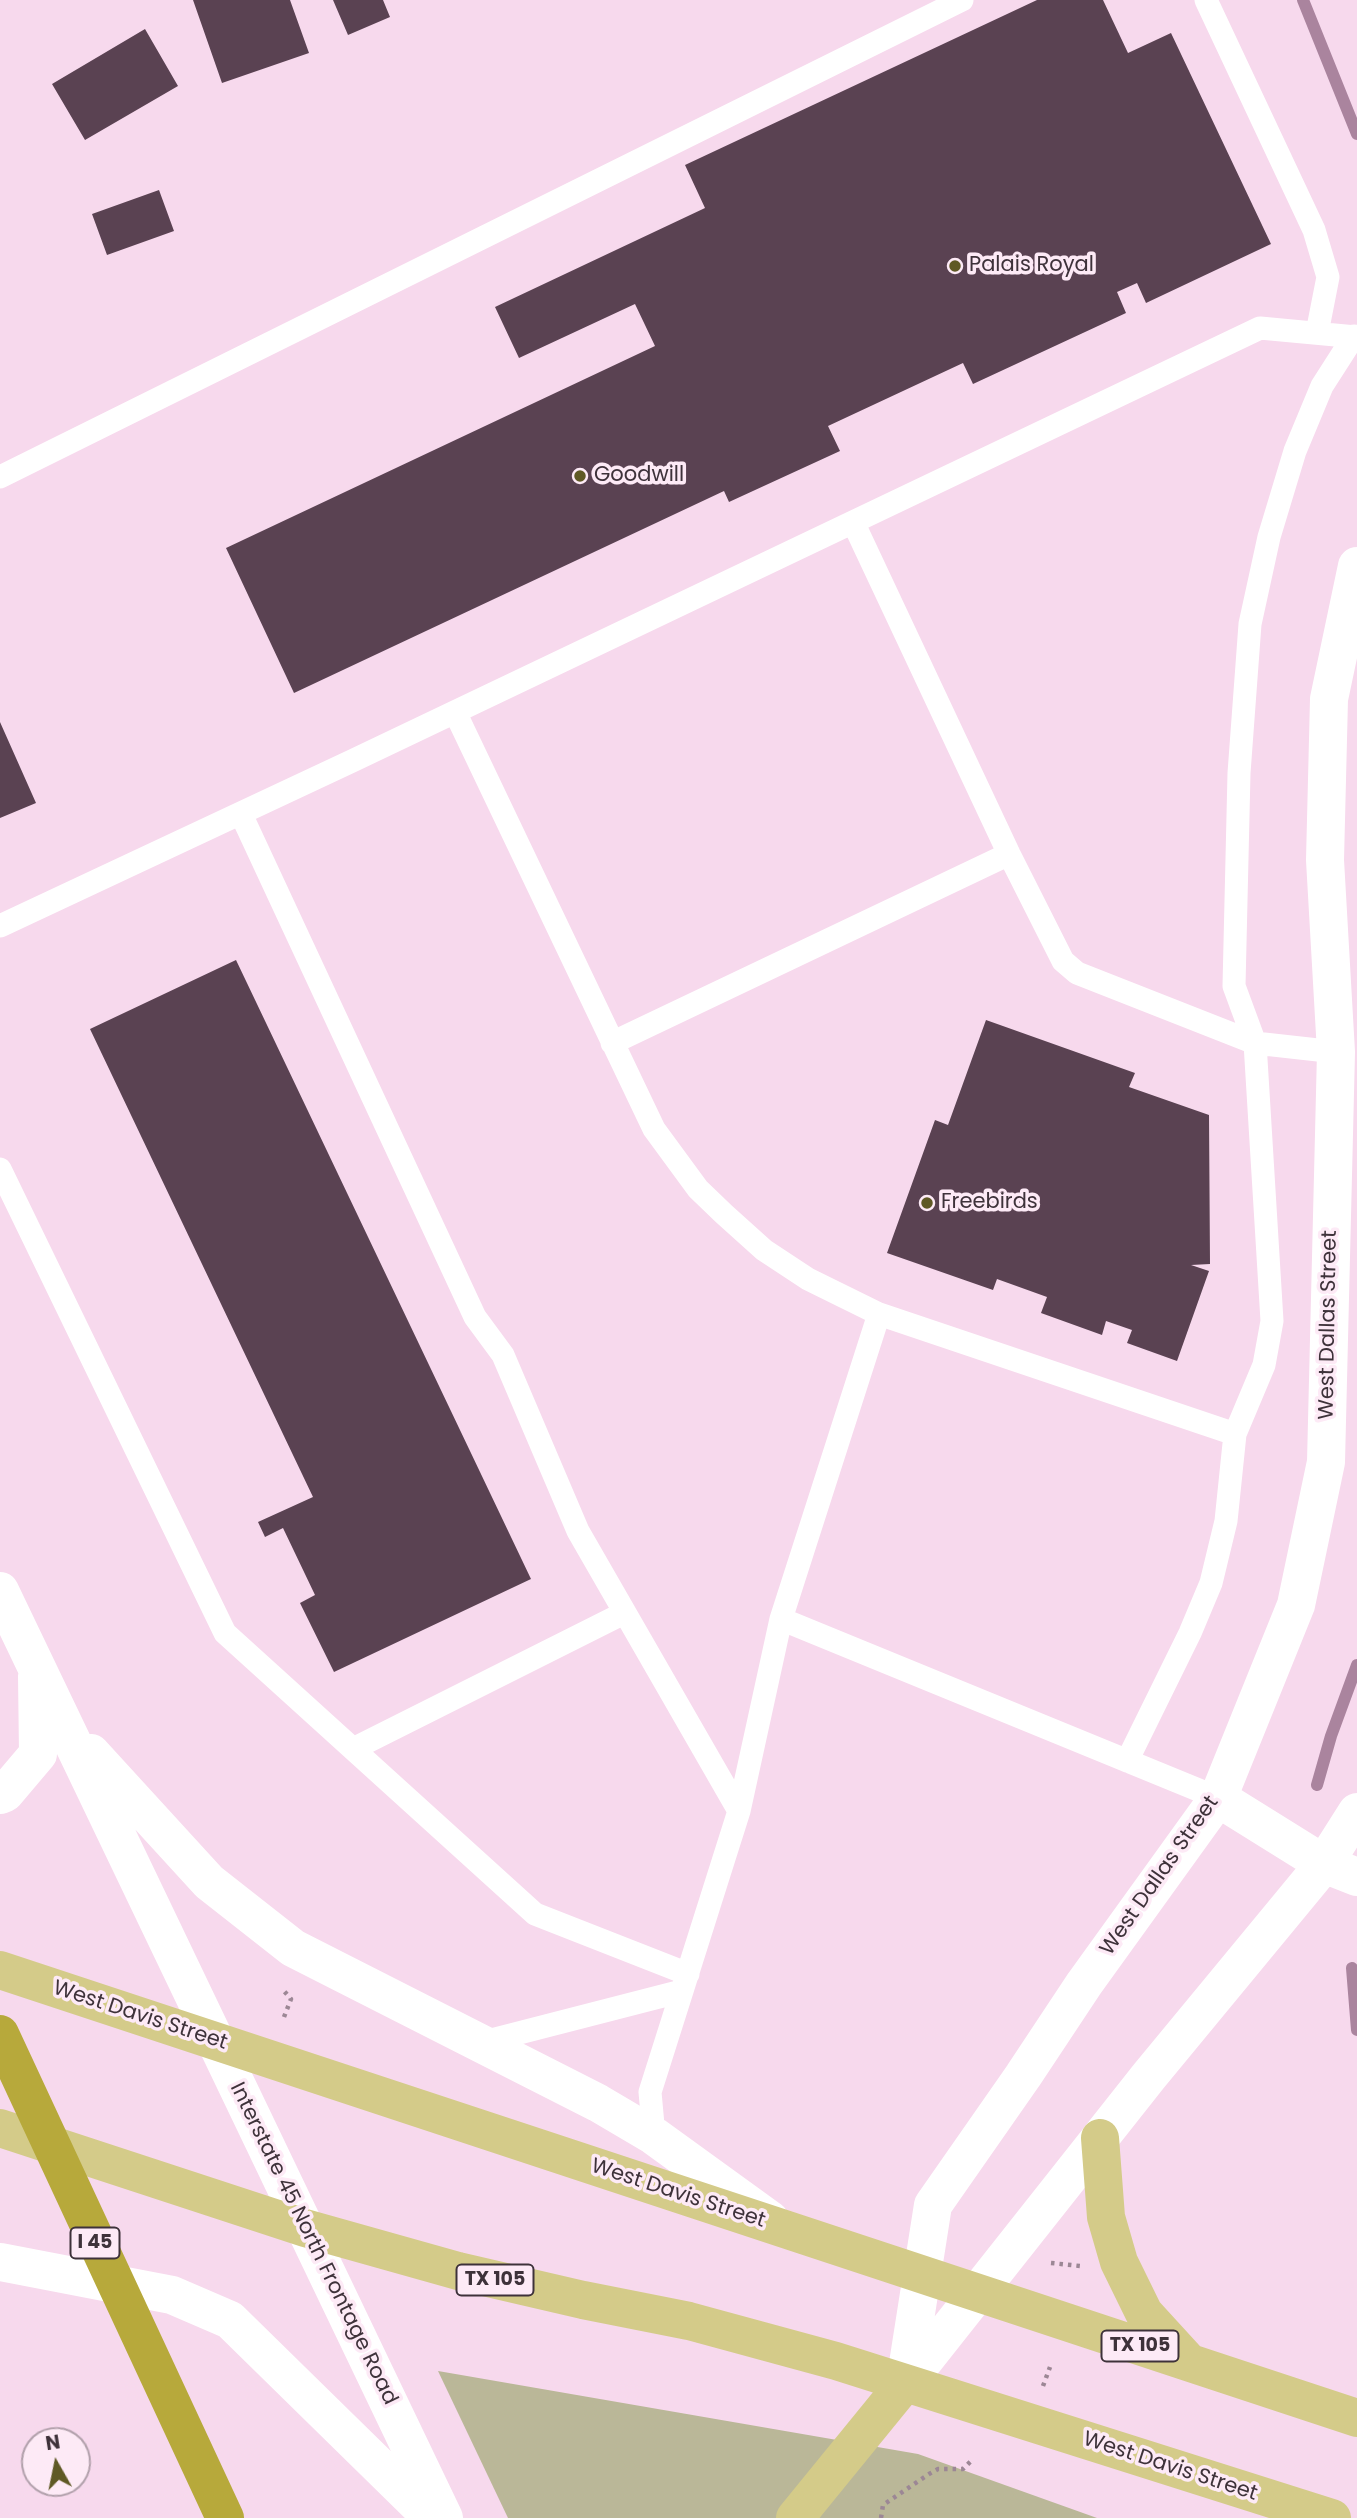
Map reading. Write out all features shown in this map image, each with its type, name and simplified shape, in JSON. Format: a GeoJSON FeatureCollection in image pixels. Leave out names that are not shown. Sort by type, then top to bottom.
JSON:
{"type":"FeatureCollection","features":[{"type":"Feature","properties":{"kind":"highway","name":"I 45"},"geometry":{"type":"LineString","coordinates":[[0,2034],[225,2518]]}},
{"type":"Feature","properties":{"kind":"main road","name":"West Davis Street"},"geometry":{"type":"LineString","coordinates":[[0,1970],[1357,2418]]}},
{"type":"Feature","properties":{"kind":"main road","name":"West Davis Street"},"geometry":{"type":"LineString","coordinates":[[0,2128],[305,2228],[458,2271],[583,2300],[689,2320],[905,2383],[1332,2518]]}},
{"type":"Feature","properties":{"kind":"main road"},"geometry":{"type":"LineString","coordinates":[[1100,2138],[1106,2217],[1119,2262],[1143,2313],[1188,2361]]}},
{"type":"Feature","properties":{"kind":"main road"},"geometry":{"type":"LineString","coordinates":[[795,2518],[905,2383]]}},
{"type":"Feature","properties":{"kind":"street","name":"West Dallas Street"},"geometry":{"type":"LineString","coordinates":[[905,2383],[933,2205],[1084,1984],[1217,1798],[1296,1605],[1326,1462],[1336,1052],[1325,860],[1329,699],[1357,566]]}},
{"type":"Feature","properties":{"kind":"street","name":"Interstate 45 North Frontage Road"},"geometry":{"type":"LineString","coordinates":[[0,1591],[444,2518]]}},
{"type":"Feature","properties":{"kind":"street"},"geometry":{"type":"LineString","coordinates":[[0,1795],[5,1793],[38,1754],[37,1665]]}},
{"type":"Feature","properties":{"kind":"street"},"geometry":{"type":"LineString","coordinates":[[65,1726],[209,1881],[293,1948],[598,2103],[654,2136],[780,2228]]}},
{"type":"Feature","properties":{"kind":"street"},"geometry":{"type":"LineString","coordinates":[[1217,1798],[1340,1870]]}},
{"type":"Feature","properties":{"kind":"street"},"geometry":{"type":"LineString","coordinates":[[905,2383],[1100,2138],[1340,1870],[1357,1812]]}},
{"type":"Feature","properties":{"kind":"street"},"geometry":{"type":"LineString","coordinates":[[0,2262],[172,2295],[230,2320],[432,2518]]}},
{"type":"Feature","properties":{"kind":"lane"},"geometry":{"type":"LineString","coordinates":[[0,477],[962,0]]}},
{"type":"Feature","properties":{"kind":"lane"},"geometry":{"type":"LineString","coordinates":[[1206,0],[1314,230],[1328,277],[1317,332]]}},
{"type":"Feature","properties":{"kind":"lane"},"geometry":{"type":"LineString","coordinates":[[0,926],[241,814],[1260,328],[1355,336],[1322,386],[1295,451],[1269,537],[1250,624],[1238,785],[1234,986],[1255,1043],[1272,1321],[1264,1365],[1235,1434],[1226,1521],[1211,1583],[1190,1633],[1127,1761]]}},
{"type":"Feature","properties":{"kind":"lane"},"geometry":{"type":"LineString","coordinates":[[853,522],[1009,854],[1063,961],[1077,973],[1255,1043],[1336,1052]]}},
{"type":"Feature","properties":{"kind":"lane"},"geometry":{"type":"LineString","coordinates":[[455,712],[654,1129],[698,1189],[764,1250],[808,1279],[879,1314],[1235,1434]]}},
{"type":"Feature","properties":{"kind":"lane"},"geometry":{"type":"LineString","coordinates":[[241,814],[475,1317],[503,1355],[578,1531],[740,1811]]}},
{"type":"Feature","properties":{"kind":"lane"},"geometry":{"type":"LineString","coordinates":[[612,1043],[1009,854]]}},
{"type":"Feature","properties":{"kind":"lane"},"geometry":{"type":"LineString","coordinates":[[0,1169],[225,1633],[535,1914],[685,1983]]}},
{"type":"Feature","properties":{"kind":"lane"},"geometry":{"type":"LineString","coordinates":[[654,2136],[650,2092],[740,1811],[781,1619],[879,1314]]}},
{"type":"Feature","properties":{"kind":"lane"},"geometry":{"type":"LineString","coordinates":[[352,1749],[624,1613]]}},
{"type":"Feature","properties":{"kind":"lane"},"geometry":{"type":"LineString","coordinates":[[781,1619],[1217,1798]]}},
{"type":"Feature","properties":{"kind":"lane"},"geometry":{"type":"LineString","coordinates":[[480,2043],[685,1983]]}},
{"type":"Feature","properties":{"kind":"path"},"geometry":{"type":"LineString","coordinates":[[1045,2263],[1088,2266]]}},
{"type":"Feature","properties":{"kind":"path"},"geometry":{"type":"LineString","coordinates":[[1043,2387],[1050,2367]]}},
{"type":"Feature","properties":{"kind":"path"},"geometry":{"type":"LineString","coordinates":[[881,2518],[883,2505],[929,2474],[938,2469],[963,2469],[973,2459]]}},
{"type":"Feature","properties":{"kind":"shaded area"},"geometry":{"type":"Polygon","coordinates":[[[438,2371],[918,2454],[1097,2518],[508,2518],[438,2371]]]}},
{"type":"Feature","properties":{"kind":"building"},"geometry":{"type":"Polygon","coordinates":[[[193,0],[290,0],[309,53],[222,83],[193,0]]]}},
{"type":"Feature","properties":{"kind":"building"},"geometry":{"type":"Polygon","coordinates":[[[333,0],[383,0],[390,17],[348,35],[333,0]]]}},
{"type":"Feature","properties":{"kind":"building"},"geometry":{"type":"Polygon","coordinates":[[[1037,0],[1103,0],[1128,53],[1171,33],[1271,244],[1146,303],[1137,283],[1117,292],[1126,313],[973,384],[963,363],[828,426],[840,451],[729,502],[724,491],[294,693],[226,548],[655,346],[635,304],[519,358],[495,307],[705,208],[685,165],[1037,0]]]}},
{"type":"Feature","properties":{"kind":"building"},"geometry":{"type":"Polygon","coordinates":[[[145,29],[178,86],[85,140],[52,84],[145,29]]]}},
{"type":"Feature","properties":{"kind":"building"},"geometry":{"type":"Polygon","coordinates":[[[159,190],[174,231],[107,255],[92,214],[159,190]]]}},
{"type":"Feature","properties":{"kind":"building"},"geometry":{"type":"Polygon","coordinates":[[[0,722],[36,803],[0,818],[0,722]]]}},
{"type":"Feature","properties":{"kind":"building"},"geometry":{"type":"Polygon","coordinates":[[[236,960],[531,1579],[334,1672],[300,1603],[315,1595],[283,1528],[265,1537],[258,1522],[313,1497],[90,1029],[236,960]]]}},
{"type":"Feature","properties":{"kind":"building"},"geometry":{"type":"Polygon","coordinates":[[[986,1020],[1135,1073],[1129,1087],[1209,1115],[1210,1264],[1191,1265],[1209,1271],[1177,1361],[1127,1343],[1132,1330],[1106,1321],[1102,1335],[1041,1313],[1047,1297],[997,1279],[993,1290],[887,1253],[935,1120],[948,1125],[986,1020]]]}},
{"type":"Feature","properties":{"kind":"waterway"},"geometry":{"type":"LineString","coordinates":[[1303,0],[1357,134]]}},
{"type":"Feature","properties":{"kind":"waterway"},"geometry":{"type":"LineString","coordinates":[[1317,1785],[1331,1736],[1357,1665]]}},
{"type":"Feature","properties":{"kind":"waterway"},"geometry":{"type":"LineString","coordinates":[[1352,1968],[1357,2030]]}},
{"type":"Feature","properties":{"kind":"place","name":"Palais Royal"},"geometry":{"type":"Point","coordinates":[955,266]}},
{"type":"Feature","properties":{"kind":"place","name":"Goodwill"},"geometry":{"type":"Point","coordinates":[580,476]}},
{"type":"Feature","properties":{"kind":"place","name":"Freebirds"},"geometry":{"type":"Point","coordinates":[927,1203]}}]}
